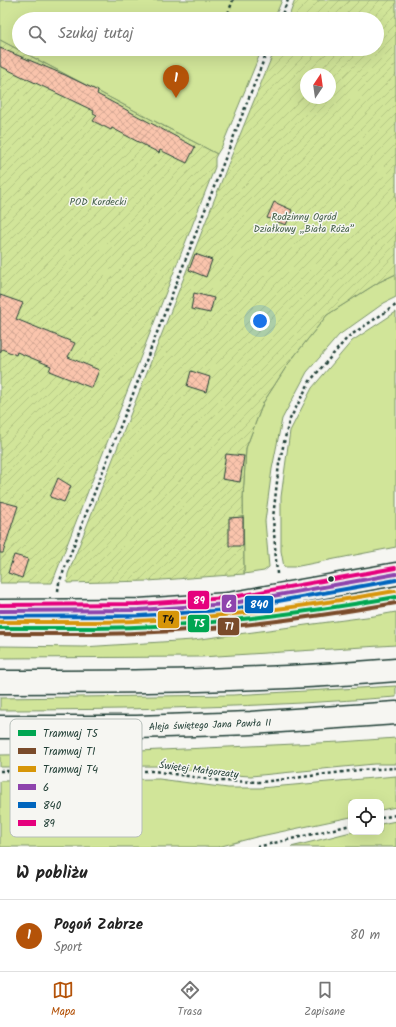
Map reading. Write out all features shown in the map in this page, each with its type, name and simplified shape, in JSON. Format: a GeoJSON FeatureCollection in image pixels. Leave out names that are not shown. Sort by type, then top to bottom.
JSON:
{"type":"FeatureCollection","features":[{"type":"Feature","properties":{"kind":"main road"},"geometry":{"type":"LineString","coordinates":[[0,611],[140,610],[228,604],[396,574]]}},
{"type":"Feature","properties":{"kind":"main road"},"geometry":{"type":"LineString","coordinates":[[0,682],[100,682],[235,679],[347,674],[396,670]]}},
{"type":"Feature","properties":{"kind":"main road","name":"Aleja świętego Jana Pawła II"},"geometry":{"type":"LineString","coordinates":[[142,727],[251,723],[396,713]]}},
{"type":"Feature","properties":{"kind":"path"},"geometry":{"type":"LineString","coordinates":[[229,12],[233,0]]}},
{"type":"Feature","properties":{"kind":"path"},"geometry":{"type":"LineString","coordinates":[[283,12],[288,0]]}},
{"type":"Feature","properties":{"kind":"path"},"geometry":{"type":"LineString","coordinates":[[58,591],[59,583],[265,56]]}},
{"type":"Feature","properties":{"kind":"path"},"geometry":{"type":"LineString","coordinates":[[277,575],[273,518],[279,464],[289,421],[310,381],[348,337],[396,305]]}},
{"type":"Feature","properties":{"kind":"path","name":"Świętej Małgorzaty"},"geometry":{"type":"LineString","coordinates":[[142,771],[154,771],[220,781],[254,782],[359,770],[396,768]]}},
{"type":"Feature","properties":{"kind":"path","name":"Świętej Małgorzaty"},"geometry":{"type":"LineString","coordinates":[[0,772],[10,772]]}},
{"type":"Feature","properties":{"kind":"path"},"geometry":{"type":"LineString","coordinates":[[384,817],[396,815]]}},
{"type":"Feature","properties":{"kind":"path"},"geometry":{"type":"LineString","coordinates":[[257,847],[348,826]]}},
{"type":"Feature","properties":{"kind":"green space"},"geometry":{"type":"Polygon","coordinates":[[[0,0],[282,0],[277,12],[12,12],[12,46],[0,40],[0,0]]]}},
{"type":"Feature","properties":{"kind":"green space","name":"Rodzinny Ogród Działkowy „Biała Róża”"},"geometry":{"type":"Polygon","coordinates":[[[295,0],[396,0],[396,274],[379,282],[327,315],[288,364],[263,403],[246,448],[243,497],[244,574],[148,581],[67,583],[68,574],[231,157],[272,56],[384,56],[384,12],[291,12],[295,0]]]}},
{"type":"Feature","properties":{"kind":"green space","name":"POD Kordecki"},"geometry":{"type":"Polygon","coordinates":[[[0,40],[12,46],[12,56],[30,56],[217,154],[215,158],[215,167],[52,583],[0,583],[0,40]]]}},
{"type":"Feature","properties":{"kind":"green space"},"geometry":{"type":"Polygon","coordinates":[[[30,56],[259,56],[222,146],[217,154],[30,56]]]}},
{"type":"Feature","properties":{"kind":"green space"},"geometry":{"type":"Polygon","coordinates":[[[396,274],[396,297],[384,303],[339,335],[307,372],[282,419],[272,469],[265,521],[269,567],[264,571],[244,574],[243,497],[246,448],[263,403],[288,364],[327,315],[379,282],[396,274]]]}},
{"type":"Feature","properties":{"kind":"green space"},"geometry":{"type":"Polygon","coordinates":[[[396,312],[396,547],[294,567],[284,567],[281,551],[281,497],[290,431],[312,388],[352,341],[396,312]]]}},
{"type":"Feature","properties":{"kind":"green space"},"geometry":{"type":"Polygon","coordinates":[[[396,612],[396,645],[201,657],[0,658],[0,646],[83,647],[193,640],[396,612]]]}},
{"type":"Feature","properties":{"kind":"green space"},"geometry":{"type":"Polygon","coordinates":[[[396,686],[396,697],[297,703],[198,707],[0,710],[0,698],[233,695],[396,686]]]}},
{"type":"Feature","properties":{"kind":"green space"},"geometry":{"type":"Polygon","coordinates":[[[396,738],[396,764],[374,764],[251,776],[215,774],[162,766],[142,766],[142,751],[396,738]]]}},
{"type":"Feature","properties":{"kind":"green space"},"geometry":{"type":"Polygon","coordinates":[[[0,755],[10,755],[10,767],[0,767],[0,755]]]}},
{"type":"Feature","properties":{"kind":"green space"},"geometry":{"type":"Polygon","coordinates":[[[396,776],[396,807],[384,809],[384,799],[348,799],[348,818],[256,837],[218,847],[0,847],[0,781],[10,781],[10,837],[142,837],[142,779],[159,779],[228,788],[260,788],[396,776]]]}},
{"type":"Feature","properties":{"kind":"green space"},"geometry":{"type":"Polygon","coordinates":[[[396,821],[396,847],[291,847],[348,833],[348,835],[384,835],[384,823],[396,821]]]}},
{"type":"Feature","properties":{"kind":"building"},"geometry":{"type":"Polygon","coordinates":[[[0,48],[12,53],[12,56],[19,56],[65,75],[98,91],[97,94],[195,147],[187,163],[160,150],[159,153],[112,128],[111,130],[93,121],[97,115],[93,113],[94,111],[0,66],[0,48]]]}},
{"type":"Feature","properties":{"kind":"building"},"geometry":{"type":"Polygon","coordinates":[[[274,202],[292,210],[286,225],[267,218],[274,202]]]}},
{"type":"Feature","properties":{"kind":"building"},"geometry":{"type":"Polygon","coordinates":[[[195,254],[212,260],[206,277],[189,270],[195,254]]]}},
{"type":"Feature","properties":{"kind":"building"},"geometry":{"type":"Polygon","coordinates":[[[194,293],[214,298],[210,313],[191,309],[194,293]]]}},
{"type":"Feature","properties":{"kind":"building"},"geometry":{"type":"Polygon","coordinates":[[[0,295],[23,303],[16,319],[75,343],[68,357],[99,370],[92,388],[49,371],[51,366],[17,352],[16,355],[2,349],[0,353],[0,295]]]}},
{"type":"Feature","properties":{"kind":"building"},"geometry":{"type":"Polygon","coordinates":[[[191,371],[210,377],[206,392],[187,386],[191,371]]]}},
{"type":"Feature","properties":{"kind":"building"},"geometry":{"type":"Polygon","coordinates":[[[226,454],[244,456],[240,482],[222,479],[226,454]]]}},
{"type":"Feature","properties":{"kind":"building"},"geometry":{"type":"Polygon","coordinates":[[[58,478],[71,486],[64,502],[50,497],[58,478]]]}},
{"type":"Feature","properties":{"kind":"building"},"geometry":{"type":"Polygon","coordinates":[[[0,501],[18,506],[3,553],[0,553],[0,501]]]}},
{"type":"Feature","properties":{"kind":"building"},"geometry":{"type":"Polygon","coordinates":[[[243,517],[243,546],[229,546],[229,518],[243,517]]]}},
{"type":"Feature","properties":{"kind":"building"},"geometry":{"type":"Polygon","coordinates":[[[14,555],[28,559],[22,578],[8,573],[14,555]]]}},
{"type":"Feature","properties":{"kind":"tram line","name":"T4"},"geometry":{"type":"LineString","coordinates":[[0,622],[164,620],[292,607],[395,591]]}},
{"type":"Feature","properties":{"kind":"tram line","name":"T5"},"geometry":{"type":"LineString","coordinates":[[0,628],[165,626],[292,613],[396,597]]}},
{"type":"Feature","properties":{"kind":"tram line","name":"T1"},"geometry":{"type":"LineString","coordinates":[[0,634],[165,632],[292,619],[396,603]]}},
{"type":"Feature","properties":{"kind":"transit line","name":"89"},"geometry":{"type":"LineString","coordinates":[[0,605],[139,604],[227,598],[395,568]]}},
{"type":"Feature","properties":{"kind":"transit line","name":"6"},"geometry":{"type":"LineString","coordinates":[[0,611],[139,610],[228,604],[396,574]]}},
{"type":"Feature","properties":{"kind":"transit line","name":"840"},"geometry":{"type":"LineString","coordinates":[[0,617],[139,616],[228,610],[396,580]]}},
{"type":"Feature","properties":{"kind":"place","name":"Pogoń Zabrze"},"geometry":{"type":"Point","coordinates":[176,98]}}]}
